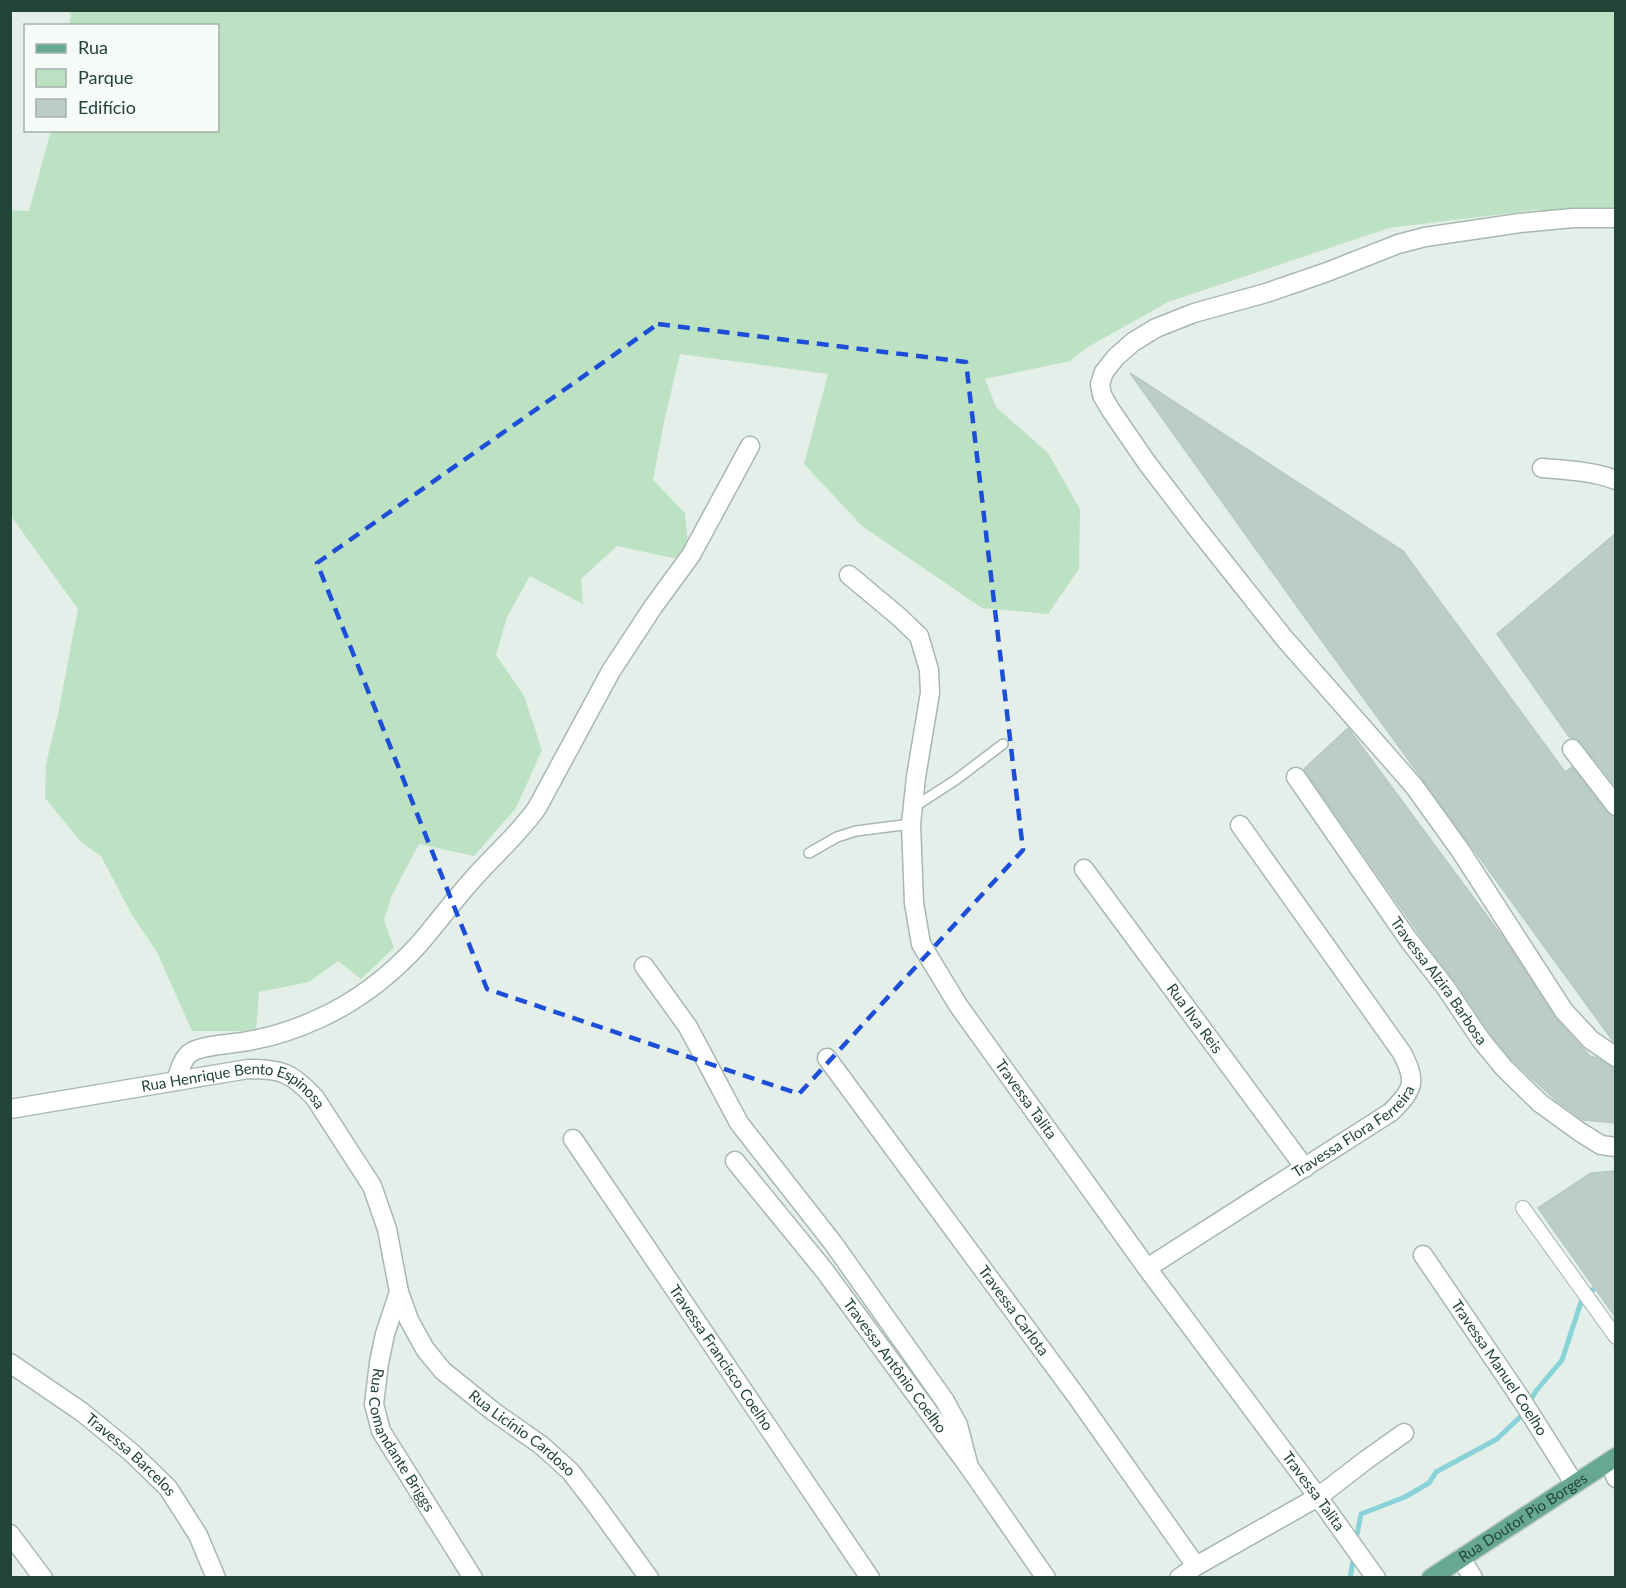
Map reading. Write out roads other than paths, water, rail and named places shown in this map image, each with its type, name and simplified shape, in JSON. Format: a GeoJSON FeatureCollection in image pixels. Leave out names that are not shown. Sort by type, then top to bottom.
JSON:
{"type":"FeatureCollection","features":[{"type":"Feature","properties":{"kind":"main road","name":"Rua Doutor Pio Borges"},"geometry":{"type":"LineString","coordinates":[[1431,1578],[1574,1483],[1614,1465]]}},
{"type":"Feature","properties":{"kind":"street"},"geometry":{"type":"LineString","coordinates":[[1616,218],[1573,218],[1520,223],[1444,234],[1398,244],[1328,272],[1266,293],[1194,313],[1156,328],[1133,342],[1116,357],[1104,372],[1100,384],[1102,394],[1110,409],[1147,463],[1203,536],[1284,638],[1414,786],[1466,859],[1564,1011],[1591,1040],[1616,1057]]}},
{"type":"Feature","properties":{"kind":"street"},"geometry":{"type":"LineString","coordinates":[[176,1081],[181,1066],[191,1052],[292,1030],[319,1019],[351,1001],[389,974],[418,944],[474,878],[523,827],[537,808],[611,671],[653,606],[691,555],[750,446]]}},
{"type":"Feature","properties":{"kind":"street"},"geometry":{"type":"LineString","coordinates":[[1542,468],[1571,470],[1616,480]]}},
{"type":"Feature","properties":{"kind":"street","name":"Travessa Talita"},"geometry":{"type":"LineString","coordinates":[[849,574],[919,636],[929,669],[930,693],[912,816],[914,903],[921,944],[958,1005],[1376,1578]]}},
{"type":"Feature","properties":{"kind":"street"},"geometry":{"type":"LineString","coordinates":[[1572,749],[1616,806]]}},
{"type":"Feature","properties":{"kind":"street","name":"Travessa Alzira Barbosa"},"geometry":{"type":"LineString","coordinates":[[1296,777],[1408,939],[1504,1068],[1540,1103],[1580,1132],[1601,1145],[1616,1147]]}},
{"type":"Feature","properties":{"kind":"street","name":"Travessa Flora Ferreira"},"geometry":{"type":"LineString","coordinates":[[1148,1268],[1391,1112],[1409,1093],[1412,1079],[1402,1053],[1240,825]]}},
{"type":"Feature","properties":{"kind":"street","name":"Rua Ilva Reis"},"geometry":{"type":"LineString","coordinates":[[1084,870],[1305,1167]]}},
{"type":"Feature","properties":{"kind":"street"},"geometry":{"type":"LineString","coordinates":[[644,966],[688,1027],[739,1123],[826,1235],[945,1401],[958,1425],[969,1467]]}},
{"type":"Feature","properties":{"kind":"street","name":"Travessa Carlota"},"geometry":{"type":"LineString","coordinates":[[827,1058],[1077,1397],[1196,1566]]}},
{"type":"Feature","properties":{"kind":"street","name":"Rua Henrique Bento Espinosa"},"geometry":{"type":"LineString","coordinates":[[10,1109],[248,1069],[271,1069],[286,1073],[303,1085],[315,1098],[372,1186],[387,1229],[399,1292]]}},
{"type":"Feature","properties":{"kind":"street","name":"Travessa Francisco Coelho"},"geometry":{"type":"LineString","coordinates":[[573,1139],[870,1578]]}},
{"type":"Feature","properties":{"kind":"street","name":"Travessa Antônio Coelho"},"geometry":{"type":"LineString","coordinates":[[735,1161],[846,1299],[969,1467],[1046,1578]]}},
{"type":"Feature","properties":{"kind":"street"},"geometry":{"type":"LineString","coordinates":[[1524,1208],[1616,1337]]}},
{"type":"Feature","properties":{"kind":"street","name":"Travessa Manuel Coelho"},"geometry":{"type":"LineString","coordinates":[[1423,1255],[1521,1399],[1574,1483]]}},
{"type":"Feature","properties":{"kind":"street"},"geometry":{"type":"LineString","coordinates":[[846,1299],[866,1289]]}},
{"type":"Feature","properties":{"kind":"street","name":"Rua Comandante Briggs"},"geometry":{"type":"LineString","coordinates":[[399,1292],[383,1344],[374,1404],[381,1431],[473,1578]]}},
{"type":"Feature","properties":{"kind":"street","name":"Rua Licínio Cardoso"},"geometry":{"type":"LineString","coordinates":[[399,1292],[409,1320],[425,1349],[443,1371],[494,1412],[541,1445],[570,1471],[649,1578]]}},
{"type":"Feature","properties":{"kind":"street","name":"Travessa Barcelos"},"geometry":{"type":"LineString","coordinates":[[10,1363],[82,1412],[132,1453],[168,1488],[198,1535],[216,1578]]}},
{"type":"Feature","properties":{"kind":"street"},"geometry":{"type":"LineString","coordinates":[[1179,1578],[1196,1566],[1318,1497],[1404,1433]]}},
{"type":"Feature","properties":{"kind":"street"},"geometry":{"type":"LineString","coordinates":[[10,1534],[44,1578]]}},
{"type":"Feature","properties":{"kind":"street"},"geometry":{"type":"LineString","coordinates":[[1461,1558],[1473,1578]]}},
{"type":"Feature","properties":{"kind":"lane"},"geometry":{"type":"LineString","coordinates":[[808,853],[837,837],[912,816],[1003,744]]}},
{"type":"Feature","properties":{"kind":"waterway"},"geometry":{"type":"LineString","coordinates":[[1356,1540],[1361,1514],[1405,1497],[1429,1483],[1436,1472],[1497,1439],[1520,1417],[1536,1391],[1562,1360],[1583,1296],[1600,1285]]}},
{"type":"Feature","properties":{"kind":"waterway"},"geometry":{"type":"LineString","coordinates":[[1350,1578],[1354,1555]]}}]}
